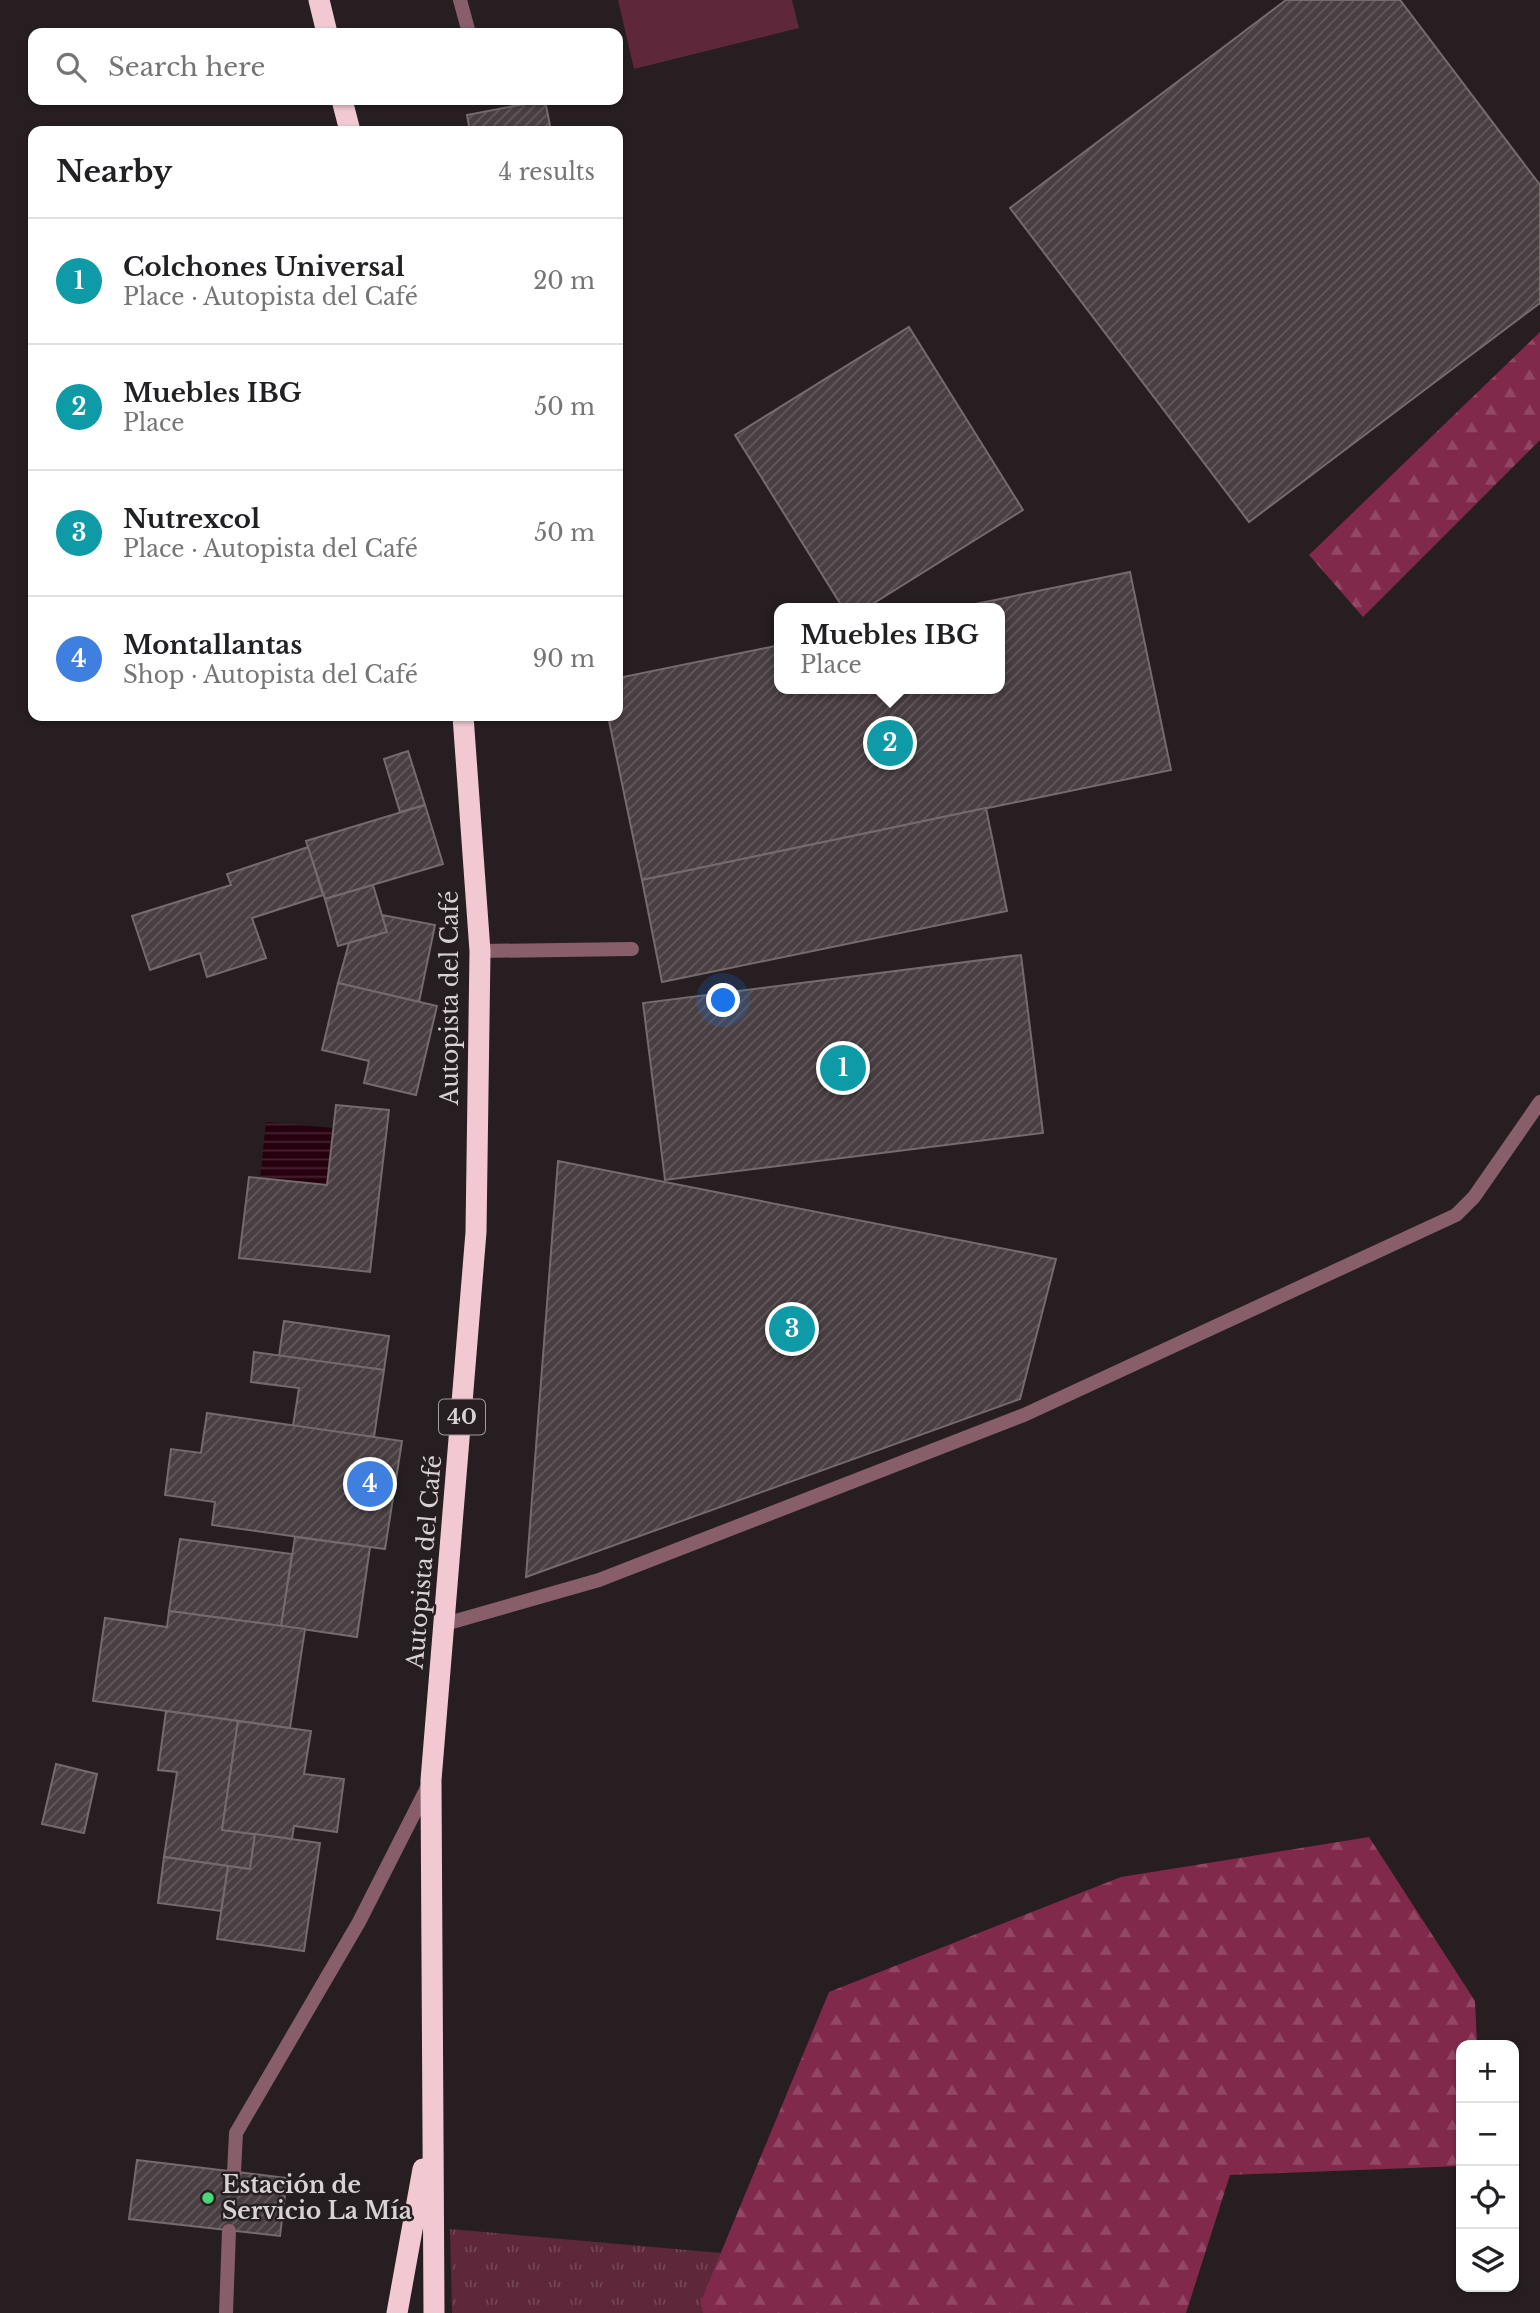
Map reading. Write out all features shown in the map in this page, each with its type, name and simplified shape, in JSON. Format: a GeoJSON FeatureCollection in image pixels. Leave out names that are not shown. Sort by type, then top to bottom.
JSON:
{"type":"FeatureCollection","features":[{"type":"Feature","properties":{"kind":"highway"},"geometry":{"type":"LineString","coordinates":[[319,0],[326,28]]}},
{"type":"Feature","properties":{"kind":"highway"},"geometry":{"type":"LineString","coordinates":[[343,105],[349,126]]}},
{"type":"Feature","properties":{"kind":"highway","name":"Autopista del Café"},"geometry":{"type":"LineString","coordinates":[[434,2313],[431,1780],[476,1232],[480,951],[463,721]]}},
{"type":"Feature","properties":{"kind":"highway","name":"Autopista del Café"},"geometry":{"type":"LineString","coordinates":[[397,2313],[432,2119]]}},
{"type":"Feature","properties":{"kind":"lane"},"geometry":{"type":"LineString","coordinates":[[460,0],[468,28]]}},
{"type":"Feature","properties":{"kind":"lane"},"geometry":{"type":"LineString","coordinates":[[480,951],[632,949]]}},
{"type":"Feature","properties":{"kind":"lane"},"geometry":{"type":"LineString","coordinates":[[444,1624],[599,1580],[1024,1415],[1456,1215],[1475,1197],[1540,1102]]}},
{"type":"Feature","properties":{"kind":"lane"},"geometry":{"type":"LineString","coordinates":[[234,2172],[236,2133],[359,1922],[431,1780]]}},
{"type":"Feature","properties":{"kind":"lane"},"geometry":{"type":"LineString","coordinates":[[226,2313],[229,2231]]}},
{"type":"Feature","properties":{"kind":"green space"},"geometry":{"type":"Polygon","coordinates":[[[618,0],[792,0],[799,28],[634,69],[618,0]]]}},
{"type":"Feature","properties":{"kind":"green space"},"geometry":{"type":"Polygon","coordinates":[[[1540,332],[1540,440],[1363,617],[1309,555],[1540,332]]]}},
{"type":"Feature","properties":{"kind":"green space"},"geometry":{"type":"Polygon","coordinates":[[[1369,1837],[1475,2001],[1477,2040],[1456,2040],[1456,2166],[1230,2175],[1186,2313],[703,2313],[700,2303],[829,1992],[1121,1877],[1369,1837]]]}},
{"type":"Feature","properties":{"kind":"green space"},"geometry":{"type":"Polygon","coordinates":[[[450,2229],[721,2253],[700,2303],[703,2313],[452,2313],[450,2229]]]}},
{"type":"Feature","properties":{"kind":"shaded area"},"geometry":{"type":"Polygon","coordinates":[[[266,1122],[333,1128],[327,1185],[260,1179],[266,1122]]]}},
{"type":"Feature","properties":{"kind":"building"},"geometry":{"type":"Polygon","coordinates":[[[1286,0],[1400,0],[1540,185],[1540,303],[1249,522],[1010,208],[1286,0]]]}},
{"type":"Feature","properties":{"kind":"building"},"geometry":{"type":"Polygon","coordinates":[[[519,105],[546,105],[550,126],[469,126],[467,115],[519,105]]]}},
{"type":"Feature","properties":{"kind":"building"},"geometry":{"type":"Polygon","coordinates":[[[909,327],[1023,510],[874,603],[840,603],[735,435],[909,327]]]}},
{"type":"Feature","properties":{"kind":"building"},"geometry":{"type":"Polygon","coordinates":[[[1130,572],[1171,770],[642,880],[609,721],[623,721],[623,677],[774,646],[774,694],[1005,694],[1005,603],[980,603],[1130,572]]]}},
{"type":"Feature","properties":{"kind":"building"},"geometry":{"type":"Polygon","coordinates":[[[408,751],[425,805],[400,812],[384,759],[408,751]]]}},
{"type":"Feature","properties":{"kind":"building"},"geometry":{"type":"Polygon","coordinates":[[[425,805],[443,864],[325,899],[306,841],[425,805]]]}},
{"type":"Feature","properties":{"kind":"building"},"geometry":{"type":"Polygon","coordinates":[[[986,808],[1007,911],[662,982],[642,880],[986,808]]]}},
{"type":"Feature","properties":{"kind":"building"},"geometry":{"type":"Polygon","coordinates":[[[308,847],[323,895],[252,918],[266,958],[207,977],[200,953],[150,970],[132,916],[231,885],[227,874],[308,847]]]}},
{"type":"Feature","properties":{"kind":"building"},"geometry":{"type":"Polygon","coordinates":[[[373,885],[387,932],[338,946],[325,899],[373,885]]]}},
{"type":"Feature","properties":{"kind":"building"},"geometry":{"type":"Polygon","coordinates":[[[382,915],[435,925],[419,1002],[338,983],[349,943],[387,932],[382,915]]]}},
{"type":"Feature","properties":{"kind":"building"},"geometry":{"type":"Polygon","coordinates":[[[1021,955],[1043,1133],[665,1180],[643,1003],[1021,955]]]}},
{"type":"Feature","properties":{"kind":"building"},"geometry":{"type":"Polygon","coordinates":[[[338,983],[437,1006],[416,1095],[364,1083],[369,1061],[322,1050],[338,983]]]}},
{"type":"Feature","properties":{"kind":"building"},"geometry":{"type":"Polygon","coordinates":[[[336,1105],[389,1110],[370,1272],[239,1258],[249,1177],[327,1185],[336,1105]]]}},
{"type":"Feature","properties":{"kind":"building"},"geometry":{"type":"Polygon","coordinates":[[[558,1161],[1056,1259],[1020,1399],[526,1577],[558,1161]]]}},
{"type":"Feature","properties":{"kind":"building"},"geometry":{"type":"Polygon","coordinates":[[[284,1321],[389,1336],[384,1370],[279,1356],[284,1321]]]}},
{"type":"Feature","properties":{"kind":"building"},"geometry":{"type":"Polygon","coordinates":[[[254,1352],[384,1370],[374,1437],[293,1426],[299,1388],[251,1382],[254,1352]]]}},
{"type":"Feature","properties":{"kind":"building"},"geometry":{"type":"Polygon","coordinates":[[[207,1413],[402,1441],[385,1549],[212,1525],[215,1502],[165,1495],[171,1449],[201,1453],[207,1413]]]}},
{"type":"Feature","properties":{"kind":"building"},"geometry":{"type":"Polygon","coordinates":[[[295,1537],[370,1547],[357,1637],[281,1626],[295,1537]]]}},
{"type":"Feature","properties":{"kind":"building"},"geometry":{"type":"Polygon","coordinates":[[[180,1539],[292,1554],[281,1626],[169,1611],[180,1539]]]}},
{"type":"Feature","properties":{"kind":"building"},"geometry":{"type":"Polygon","coordinates":[[[169,1611],[305,1629],[290,1728],[93,1701],[105,1618],[167,1627],[169,1611]]]}},
{"type":"Feature","properties":{"kind":"building"},"geometry":{"type":"Polygon","coordinates":[[[166,1711],[238,1721],[222,1830],[255,1834],[250,1869],[164,1857],[177,1772],[158,1770],[166,1711]]]}},
{"type":"Feature","properties":{"kind":"building"},"geometry":{"type":"Polygon","coordinates":[[[238,1721],[311,1731],[304,1774],[344,1779],[337,1832],[294,1826],[292,1839],[222,1830],[238,1721]]]}},
{"type":"Feature","properties":{"kind":"building"},"geometry":{"type":"Polygon","coordinates":[[[56,1764],[97,1774],[84,1833],[42,1824],[56,1764]]]}},
{"type":"Feature","properties":{"kind":"building"},"geometry":{"type":"Polygon","coordinates":[[[255,1834],[320,1843],[304,1951],[217,1939],[228,1866],[250,1869],[255,1834]]]}},
{"type":"Feature","properties":{"kind":"building"},"geometry":{"type":"Polygon","coordinates":[[[164,1857],[228,1866],[221,1911],[158,1903],[164,1857]]]}},
{"type":"Feature","properties":{"kind":"building","name":"Estación de Servicio La Mía"},"geometry":{"type":"Polygon","coordinates":[[[137,2160],[287,2178],[280,2236],[129,2219],[137,2160]]]}},
{"type":"Feature","properties":{"kind":"place","name":"Muebles IBG"},"geometry":{"type":"Point","coordinates":[890,743]}},
{"type":"Feature","properties":{"kind":"place","name":"Colchones Universal"},"geometry":{"type":"Point","coordinates":[843,1068]}},
{"type":"Feature","properties":{"kind":"place","name":"Nutrexcol"},"geometry":{"type":"Point","coordinates":[792,1329]}},
{"type":"Feature","properties":{"kind":"place","name":"Montallantas"},"geometry":{"type":"Point","coordinates":[370,1484]}},
{"type":"Feature","properties":{"kind":"place","name":"Estación de Servicio La Mía"},"geometry":{"type":"Point","coordinates":[208,2198]}}]}
